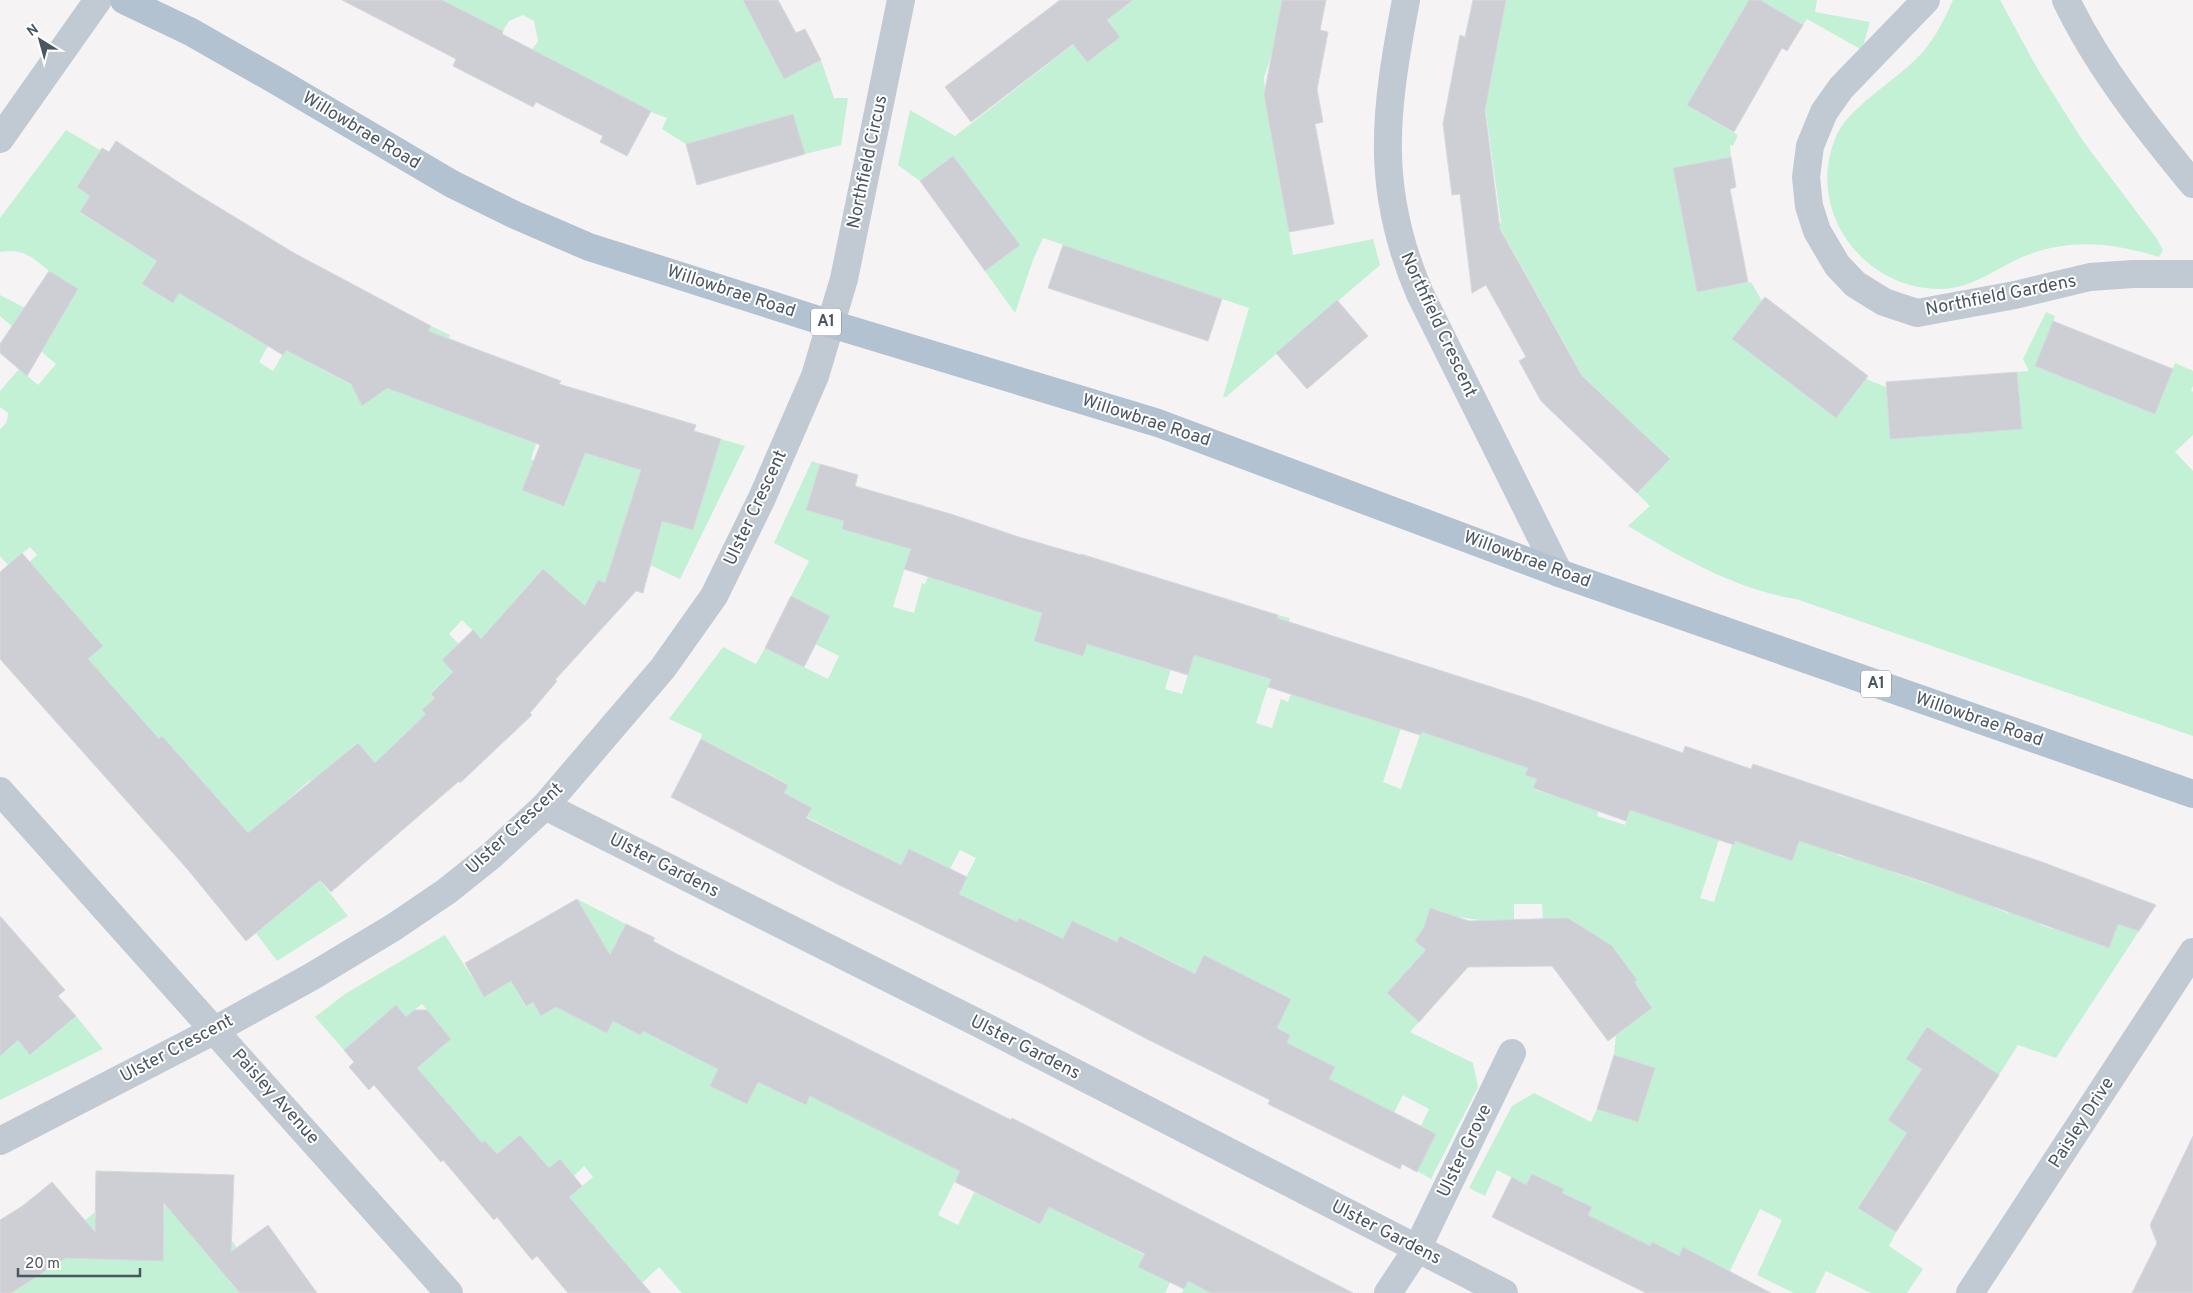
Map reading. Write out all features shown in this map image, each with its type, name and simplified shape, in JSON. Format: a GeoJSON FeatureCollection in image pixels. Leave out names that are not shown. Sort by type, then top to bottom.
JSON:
{"type":"FeatureCollection","features":[{"type":"Feature","properties":{"kind":"main road","name":"Willowbrae Road"},"geometry":{"type":"LineString","coordinates":[[124,0],[199,37],[452,184],[515,215],[589,247],[831,324],[1158,423],[1559,573],[2193,794]]}},
{"type":"Feature","properties":{"kind":"street"},"geometry":{"type":"LineString","coordinates":[[0,140],[98,0]]}},
{"type":"Feature","properties":{"kind":"street","name":"Northfield Circus"},"geometry":{"type":"LineString","coordinates":[[831,324],[844,279],[901,0]]}},
{"type":"Feature","properties":{"kind":"street","name":"Northfield Crescent"},"geometry":{"type":"LineString","coordinates":[[1406,0],[1391,85],[1387,134],[1388,175],[1396,225],[1410,272],[1420,294],[1559,573]]}},
{"type":"Feature","properties":{"kind":"street","name":"Northfield Gardens"},"geometry":{"type":"LineString","coordinates":[[1926,0],[1841,88],[1824,112],[1810,146],[1806,177],[1809,206],[1817,231],[1837,265],[1855,284],[1884,302],[1917,313],[2015,295],[2090,277],[2133,274],[2193,274]]}},
{"type":"Feature","properties":{"kind":"street"},"geometry":{"type":"LineString","coordinates":[[2066,0],[2105,67],[2158,142],[2193,184]]}},
{"type":"Feature","properties":{"kind":"street","name":"Ulster Crescent"},"geometry":{"type":"LineString","coordinates":[[0,1141],[215,1030],[394,927],[447,890],[492,855],[545,806],[664,668],[714,596],[762,498],[815,376],[831,324]]}},
{"type":"Feature","properties":{"kind":"street","name":"Paisley Avenue"},"geometry":{"type":"LineString","coordinates":[[0,790],[449,1293]]}},
{"type":"Feature","properties":{"kind":"street","name":"Ulster Gardens"},"geometry":{"type":"LineString","coordinates":[[545,806],[991,1030],[1504,1293]]}},
{"type":"Feature","properties":{"kind":"street","name":"Paisley Drive"},"geometry":{"type":"LineString","coordinates":[[1970,1293],[2193,952]]}},
{"type":"Feature","properties":{"kind":"street","name":"Ulster Grove"},"geometry":{"type":"LineString","coordinates":[[1388,1293],[1417,1249],[1512,1053]]}},
{"type":"Feature","properties":{"kind":"green space"},"geometry":{"type":"Polygon","coordinates":[[[442,0],[743,0],[784,79],[821,60],[834,98],[848,98],[841,145],[805,154],[793,114],[686,144],[662,129],[667,118],[651,112],[532,50],[538,41],[534,21],[523,15],[509,21],[503,31],[442,0]]]}},
{"type":"Feature","properties":{"kind":"green space"},"geometry":{"type":"Polygon","coordinates":[[[1133,0],[1282,0],[1272,52],[1264,78],[1266,101],[1293,255],[1373,239],[1380,265],[1226,397],[1223,397],[1249,308],[1043,238],[1033,260],[1015,313],[985,271],[1019,245],[953,156],[920,181],[898,165],[910,110],[955,136],[1074,44],[1119,37],[1107,20],[1133,0]]]}},
{"type":"Feature","properties":{"kind":"green space"},"geometry":{"type":"Polygon","coordinates":[[[1506,0],[1749,0],[1687,105],[1738,135],[1733,146],[1730,145],[1731,157],[1673,168],[1697,292],[1751,282],[1762,301],[1733,339],[1836,418],[1866,379],[1886,387],[1890,438],[2022,429],[2017,372],[2029,371],[2023,359],[2046,312],[2055,316],[2036,366],[2155,414],[2175,363],[2193,371],[2193,386],[2191,390],[2193,392],[2193,435],[2175,452],[2193,471],[2193,736],[1796,599],[1751,588],[1688,560],[1628,526],[1650,506],[1637,493],[1669,459],[1586,379],[1553,413],[1541,401],[1581,373],[1498,224],[1501,223],[1483,90],[1489,91],[1506,0]]]}},
{"type":"Feature","properties":{"kind":"green space"},"geometry":{"type":"Polygon","coordinates":[[[1760,0],[1817,0],[1815,12],[1870,22],[1862,50],[1807,19],[1803,25],[1760,0]]]}},
{"type":"Feature","properties":{"kind":"green space"},"geometry":{"type":"Polygon","coordinates":[[[1953,0],[2000,0],[2037,68],[2083,141],[2157,239],[2163,250],[2159,257],[2105,245],[2070,245],[2034,253],[1970,283],[1940,289],[1912,286],[1887,276],[1865,261],[1848,241],[1835,218],[1828,193],[1828,166],[1835,139],[1849,117],[1859,107],[1905,69],[1927,47],[1953,0]]]}},
{"type":"Feature","properties":{"kind":"green space"},"geometry":{"type":"Polygon","coordinates":[[[66,130],[100,150],[77,187],[90,196],[80,213],[149,256],[158,259],[143,285],[173,303],[188,277],[242,301],[228,323],[268,346],[259,362],[273,371],[313,302],[320,346],[310,363],[355,387],[384,379],[399,387],[431,326],[450,335],[449,338],[471,347],[453,392],[431,404],[536,444],[531,459],[534,461],[522,490],[583,453],[641,470],[629,510],[693,530],[721,439],[745,446],[680,579],[650,565],[625,593],[598,580],[591,595],[618,608],[606,625],[542,570],[509,607],[487,645],[462,620],[449,634],[459,644],[442,660],[453,672],[431,693],[435,698],[422,710],[426,714],[375,763],[357,743],[334,763],[328,802],[309,781],[284,803],[288,808],[311,869],[348,916],[277,961],[256,933],[267,847],[208,895],[201,885],[238,822],[162,736],[152,746],[140,718],[110,683],[64,680],[103,646],[37,571],[0,589],[37,555],[30,547],[8,565],[0,556],[0,429],[8,418],[8,413],[0,407],[0,391],[19,369],[38,385],[56,364],[0,316],[0,295],[56,324],[49,271],[27,255],[15,251],[0,252],[0,218],[66,130]]]}},
{"type":"Feature","properties":{"kind":"green space"},"geometry":{"type":"Polygon","coordinates":[[[812,461],[820,464],[806,510],[844,521],[899,545],[912,503],[924,505],[893,607],[914,613],[922,583],[925,584],[928,577],[1042,613],[1034,640],[1083,655],[1093,626],[1120,654],[1150,664],[1176,652],[1165,689],[1182,694],[1194,655],[1259,675],[1278,615],[1290,618],[1256,723],[1272,728],[1281,699],[1288,702],[1291,694],[1384,724],[1396,687],[1413,692],[1383,782],[1401,789],[1421,732],[1508,761],[1536,746],[1525,775],[1537,779],[1533,789],[1554,796],[1560,779],[1604,795],[1597,816],[1625,825],[1654,743],[1671,748],[1648,816],[1660,820],[1727,815],[1700,898],[1714,902],[1740,820],[1817,847],[1837,793],[1841,794],[1828,831],[1843,836],[1837,855],[1852,859],[1854,855],[1892,872],[1955,893],[1957,889],[1997,903],[1995,908],[2008,913],[2010,907],[2045,907],[2039,924],[2053,929],[2055,923],[2095,937],[2093,943],[2109,948],[2118,924],[2139,931],[2056,1058],[2018,1045],[1999,1075],[1943,1038],[1907,1059],[1922,1069],[1888,1120],[1945,1158],[1934,1174],[1896,1150],[1858,1207],[1896,1232],[1889,1246],[1923,1269],[1907,1293],[1871,1293],[1826,1271],[1815,1293],[1794,1293],[1757,1275],[1782,1220],[1760,1209],[1723,1285],[1684,1247],[1676,1261],[1666,1250],[1652,1242],[1631,1285],[1621,1281],[1640,1241],[1588,1215],[1592,1207],[1569,1196],[1558,1201],[1563,1189],[1532,1174],[1526,1185],[1497,1170],[1485,1196],[1469,1188],[1512,1106],[1534,1093],[1591,1122],[1597,1109],[1638,1121],[1655,1068],[1614,1055],[1616,1035],[1652,1008],[1644,996],[1588,937],[1592,933],[1569,918],[1543,920],[1542,904],[1514,904],[1514,920],[1487,921],[1458,917],[1430,908],[1424,927],[1415,941],[1426,950],[1387,993],[1419,1022],[1410,1032],[1473,1063],[1478,1087],[1431,1179],[1417,1171],[1436,1134],[1421,1126],[1429,1109],[1403,1095],[1394,1113],[1328,1081],[1287,1043],[1290,1035],[1277,1028],[1291,999],[1205,956],[1190,985],[1176,978],[1181,966],[1121,936],[1101,973],[1103,936],[1072,921],[1061,944],[1020,918],[1017,922],[958,893],[976,858],[960,850],[946,876],[922,856],[909,850],[901,865],[807,817],[812,808],[784,793],[788,784],[701,739],[702,734],[669,719],[723,647],[756,664],[765,648],[828,679],[839,656],[815,644],[830,616],[791,596],[809,561],[774,543],[812,461]]]}},
{"type":"Feature","properties":{"kind":"green space"},"geometry":{"type":"Polygon","coordinates":[[[577,899],[626,924],[614,947],[613,1021],[640,1035],[651,1015],[794,1087],[789,1097],[805,1105],[811,1096],[944,1163],[978,1135],[938,1215],[958,1225],[984,1173],[1009,1209],[1040,1224],[1049,1206],[1145,1255],[1139,1267],[1159,1277],[1165,1265],[1176,1270],[1165,1293],[682,1293],[659,1267],[642,1283],[569,1197],[593,1177],[584,1166],[574,1176],[560,1159],[526,1188],[537,1155],[520,1135],[497,1154],[485,1141],[482,1143],[438,1092],[406,1121],[384,1097],[451,1039],[422,1004],[406,1017],[396,1006],[344,1050],[315,1017],[345,994],[445,935],[484,996],[511,981],[525,1006],[533,1002],[542,1016],[561,1004],[611,957],[577,899]]]}},
{"type":"Feature","properties":{"kind":"green space"},"geometry":{"type":"Polygon","coordinates":[[[76,1016],[103,1049],[0,1100],[0,1046],[5,1052],[18,1040],[31,1055],[76,1016]]]}},
{"type":"Feature","properties":{"kind":"green space"},"geometry":{"type":"Polygon","coordinates":[[[167,1173],[177,1173],[176,1217],[202,1218],[201,1240],[232,1241],[250,1266],[229,1281],[240,1293],[11,1293],[54,1266],[18,1209],[33,1197],[66,1236],[95,1212],[94,1259],[163,1239],[167,1173]]]}},
{"type":"Feature","properties":{"kind":"green space"},"geometry":{"type":"Polygon","coordinates":[[[1187,1281],[1211,1293],[1182,1293],[1187,1281]]]}},
{"type":"Feature","properties":{"kind":"building"},"geometry":{"type":"Polygon","coordinates":[[[342,0],[442,0],[503,31],[502,34],[651,111],[627,156],[600,142],[603,136],[536,102],[533,107],[453,66],[456,59],[342,0]]]}},
{"type":"Feature","properties":{"kind":"building"},"geometry":{"type":"Polygon","coordinates":[[[743,0],[778,0],[796,33],[805,29],[821,60],[784,79],[743,0]]]}},
{"type":"Feature","properties":{"kind":"building"},"geometry":{"type":"Polygon","coordinates":[[[1060,0],[1133,0],[1107,20],[1120,37],[1087,62],[1073,44],[971,122],[945,87],[1060,0]]]}},
{"type":"Feature","properties":{"kind":"building"},"geometry":{"type":"Polygon","coordinates":[[[1282,0],[1326,0],[1320,30],[1328,32],[1317,89],[1323,122],[1315,124],[1334,224],[1289,232],[1264,95],[1282,0]]]}},
{"type":"Feature","properties":{"kind":"building"},"geometry":{"type":"Polygon","coordinates":[[[1473,0],[1506,0],[1485,110],[1500,229],[1582,376],[1670,459],[1637,493],[1541,401],[1519,361],[1526,357],[1486,285],[1472,293],[1460,194],[1452,195],[1443,124],[1460,35],[1465,37],[1473,0]]]}},
{"type":"Feature","properties":{"kind":"building"},"geometry":{"type":"Polygon","coordinates":[[[1749,0],[1760,0],[1803,25],[1787,51],[1782,48],[1734,132],[1687,105],[1749,0]]]}},
{"type":"Feature","properties":{"kind":"building"},"geometry":{"type":"Polygon","coordinates":[[[793,114],[805,154],[697,185],[686,144],[793,114]]]}},
{"type":"Feature","properties":{"kind":"building"},"geometry":{"type":"Polygon","coordinates":[[[116,141],[192,191],[294,253],[431,326],[428,331],[561,381],[559,384],[696,425],[694,431],[721,439],[693,530],[662,521],[643,593],[636,591],[555,680],[557,681],[530,713],[532,715],[460,783],[459,781],[331,892],[320,880],[246,941],[189,871],[0,659],[0,572],[22,553],[103,646],[88,659],[159,739],[162,736],[248,833],[358,743],[375,763],[426,714],[422,710],[435,698],[431,694],[453,672],[442,660],[473,630],[481,639],[543,569],[585,606],[598,580],[605,583],[641,470],[585,453],[564,506],[522,490],[540,445],[387,388],[362,406],[351,384],[286,350],[283,355],[179,293],[173,303],[142,284],[157,261],[80,212],[90,196],[77,187],[102,148],[109,152],[116,141]]]}},
{"type":"Feature","properties":{"kind":"building"},"geometry":{"type":"Polygon","coordinates":[[[953,156],[1020,245],[985,271],[920,181],[953,156]]]}},
{"type":"Feature","properties":{"kind":"building"},"geometry":{"type":"Polygon","coordinates":[[[1731,157],[1736,187],[1730,189],[1748,282],[1697,292],[1673,168],[1731,157]]]}},
{"type":"Feature","properties":{"kind":"building"},"geometry":{"type":"Polygon","coordinates":[[[1063,245],[1222,299],[1208,341],[1048,288],[1063,245]]]}},
{"type":"Feature","properties":{"kind":"building"},"geometry":{"type":"Polygon","coordinates":[[[49,271],[78,289],[27,376],[0,353],[0,344],[49,271]]]}},
{"type":"Feature","properties":{"kind":"building"},"geometry":{"type":"Polygon","coordinates":[[[1765,297],[1868,376],[1836,418],[1732,339],[1765,297]]]}},
{"type":"Feature","properties":{"kind":"building"},"geometry":{"type":"Polygon","coordinates":[[[1337,300],[1368,336],[1307,389],[1276,353],[1337,300]]]}},
{"type":"Feature","properties":{"kind":"building"},"geometry":{"type":"Polygon","coordinates":[[[2053,321],[2173,369],[2155,414],[2035,366],[2053,321]]]}},
{"type":"Feature","properties":{"kind":"building"},"geometry":{"type":"Polygon","coordinates":[[[2017,372],[2022,429],[1890,439],[1886,382],[2017,372]]]}},
{"type":"Feature","properties":{"kind":"building"},"geometry":{"type":"Polygon","coordinates":[[[820,464],[858,475],[855,486],[1278,615],[1277,618],[1529,699],[1683,753],[1685,746],[1751,769],[1753,764],[2042,862],[2156,905],[2139,931],[2118,924],[2109,948],[1925,882],[1799,841],[1792,861],[1735,841],[1734,845],[1630,810],[1626,821],[1533,788],[1537,779],[1525,775],[1528,768],[1422,732],[1420,735],[1268,687],[1271,679],[1194,655],[1188,675],[1087,644],[1083,656],[1034,641],[1042,613],[904,569],[911,549],[842,529],[844,521],[806,510],[820,464]]]}},
{"type":"Feature","properties":{"kind":"building"},"geometry":{"type":"Polygon","coordinates":[[[791,596],[830,616],[804,667],[765,648],[791,596]]]}},
{"type":"Feature","properties":{"kind":"building"},"geometry":{"type":"Polygon","coordinates":[[[701,739],[788,785],[784,793],[812,808],[806,818],[901,865],[909,849],[967,877],[959,894],[1017,922],[1019,918],[1063,939],[1072,921],[1117,942],[1120,936],[1195,974],[1204,955],[1291,999],[1277,1028],[1290,1035],[1287,1043],[1335,1067],[1329,1079],[1436,1134],[1417,1172],[1402,1164],[1400,1169],[1268,1104],[1270,1100],[1044,985],[837,884],[671,797],[701,739]]]}},
{"type":"Feature","properties":{"kind":"building"},"geometry":{"type":"Polygon","coordinates":[[[577,899],[610,955],[626,924],[655,938],[653,941],[675,953],[1011,1120],[1012,1118],[1353,1293],[1211,1293],[1188,1281],[1184,1289],[1138,1267],[1145,1254],[1049,1207],[1040,1224],[955,1182],[960,1171],[810,1096],[806,1105],[758,1082],[747,1104],[710,1086],[718,1069],[643,1031],[640,1035],[613,1021],[607,1033],[556,1007],[541,1016],[533,1002],[526,1006],[511,981],[484,997],[465,963],[577,899]]]}},
{"type":"Feature","properties":{"kind":"building"},"geometry":{"type":"Polygon","coordinates":[[[1430,908],[1469,921],[1568,918],[1612,946],[1637,980],[1634,982],[1652,1008],[1608,1041],[1552,966],[1468,967],[1419,1022],[1387,993],[1426,950],[1415,941],[1424,927],[1430,908]]]}},
{"type":"Feature","properties":{"kind":"building"},"geometry":{"type":"Polygon","coordinates":[[[0,916],[65,990],[58,996],[76,1016],[30,1055],[18,1040],[0,1056],[0,916]]]}},
{"type":"Feature","properties":{"kind":"building"},"geometry":{"type":"Polygon","coordinates":[[[396,1005],[406,1017],[414,1010],[427,1010],[451,1039],[417,1068],[482,1143],[485,1141],[497,1154],[520,1135],[549,1168],[560,1159],[582,1186],[569,1197],[651,1293],[568,1293],[537,1256],[532,1260],[497,1217],[494,1220],[443,1160],[441,1162],[374,1085],[369,1090],[349,1067],[354,1062],[344,1050],[396,1005]]]}},
{"type":"Feature","properties":{"kind":"building"},"geometry":{"type":"Polygon","coordinates":[[[1927,1027],[1999,1075],[1896,1232],[1858,1208],[1907,1133],[1888,1120],[1922,1069],[1906,1059],[1927,1027]]]}},
{"type":"Feature","properties":{"kind":"building"},"geometry":{"type":"Polygon","coordinates":[[[1614,1055],[1655,1068],[1638,1122],[1597,1109],[1614,1055]]]}},
{"type":"Feature","properties":{"kind":"building"},"geometry":{"type":"Polygon","coordinates":[[[2193,1136],[2193,1293],[2132,1293],[2157,1243],[2150,1225],[2193,1136]]]}},
{"type":"Feature","properties":{"kind":"building"},"geometry":{"type":"Polygon","coordinates":[[[96,1171],[234,1175],[231,1252],[268,1225],[317,1293],[240,1293],[164,1203],[163,1261],[66,1258],[11,1293],[0,1293],[0,1220],[24,1205],[52,1182],[95,1232],[96,1171]]]}},
{"type":"Feature","properties":{"kind":"building"},"geometry":{"type":"Polygon","coordinates":[[[1532,1174],[1564,1189],[1562,1193],[1592,1207],[1588,1215],[1650,1246],[1652,1242],[1679,1256],[1683,1247],[1771,1293],[1646,1293],[1492,1217],[1512,1177],[1526,1185],[1532,1174]]]}}]}
